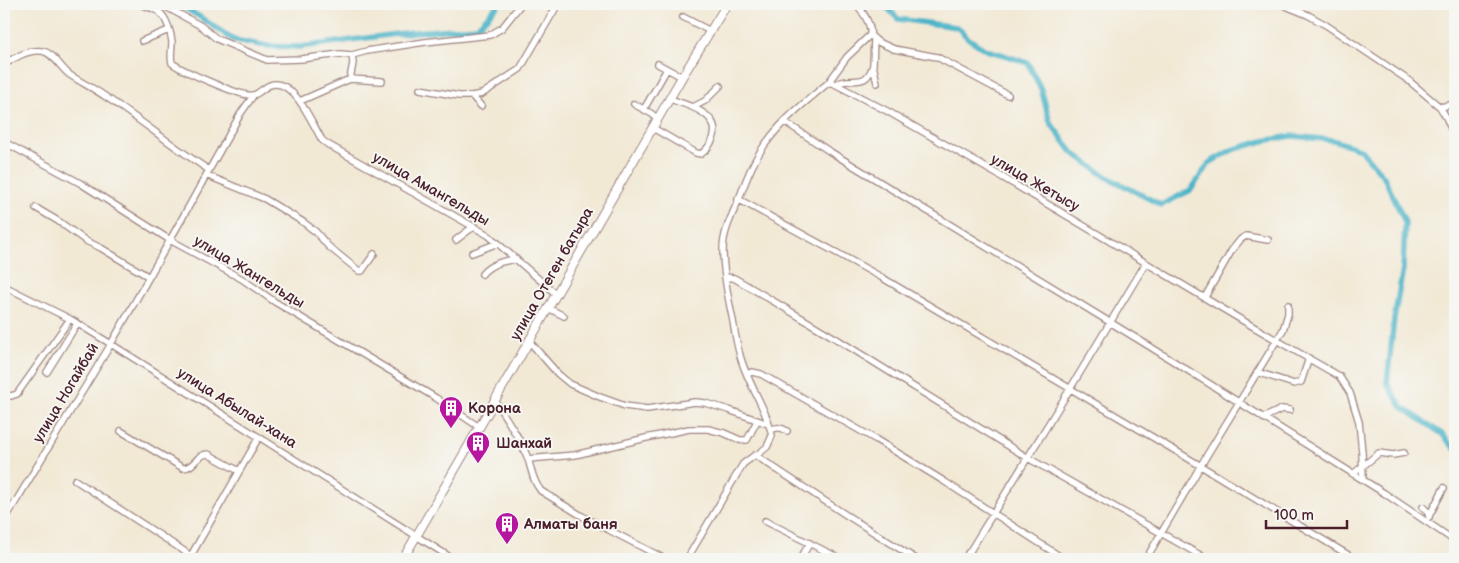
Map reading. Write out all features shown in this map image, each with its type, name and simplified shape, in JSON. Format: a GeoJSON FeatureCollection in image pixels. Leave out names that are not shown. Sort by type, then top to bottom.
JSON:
{"type":"FeatureCollection","features":[{"type":"Feature","properties":{"kind":"main road","name":"улица Отеген батыра"},"geometry":{"type":"LineString","coordinates":[[403,559],[726,4]]}},
{"type":"Feature","properties":{"kind":"street"},"geometry":{"type":"LineString","coordinates":[[140,4],[158,11],[163,16],[172,42],[172,63],[198,78],[253,96]]}},
{"type":"Feature","properties":{"kind":"street"},"geometry":{"type":"LineString","coordinates":[[161,4],[201,26],[217,39],[267,60],[301,59],[340,54],[352,55],[425,42],[490,34],[502,28],[521,4]]}},
{"type":"Feature","properties":{"kind":"street"},"geometry":{"type":"LineString","coordinates":[[420,89],[459,96],[482,94],[520,69],[558,4]]}},
{"type":"Feature","properties":{"kind":"street"},"geometry":{"type":"LineString","coordinates":[[856,4],[864,15],[871,31],[873,65],[877,83]]}},
{"type":"Feature","properties":{"kind":"street"},"geometry":{"type":"LineString","coordinates":[[1281,4],[1308,14],[1408,80],[1440,107],[1455,138]]}},
{"type":"Feature","properties":{"kind":"street"},"geometry":{"type":"LineString","coordinates":[[683,17],[710,31]]}},
{"type":"Feature","properties":{"kind":"street"},"geometry":{"type":"LineString","coordinates":[[142,41],[169,30]]}},
{"type":"Feature","properties":{"kind":"street"},"geometry":{"type":"LineString","coordinates":[[687,559],[743,464],[748,459],[758,456],[770,442],[772,436],[765,412],[752,389],[741,361],[736,342],[725,277],[723,249],[727,228],[761,149],[778,128],[828,83],[847,57],[872,37]]}},
{"type":"Feature","properties":{"kind":"street"},"geometry":{"type":"LineString","coordinates":[[872,37],[894,49],[937,57],[1008,95]]}},
{"type":"Feature","properties":{"kind":"street"},"geometry":{"type":"LineString","coordinates":[[4,65],[10,60],[27,53],[43,51],[49,53],[62,69],[107,97],[208,172],[265,199],[316,232],[328,246],[359,271],[362,271],[374,254]]}},
{"type":"Feature","properties":{"kind":"street"},"geometry":{"type":"LineString","coordinates":[[350,79],[353,63],[352,55]]}},
{"type":"Feature","properties":{"kind":"street"},"geometry":{"type":"LineString","coordinates":[[658,64],[682,77]]}},
{"type":"Feature","properties":{"kind":"street"},"geometry":{"type":"LineString","coordinates":[[836,84],[841,81],[863,80],[869,75],[873,65]]}},
{"type":"Feature","properties":{"kind":"street"},"geometry":{"type":"LineString","coordinates":[[644,110],[667,69]]}},
{"type":"Feature","properties":{"kind":"street"},"geometry":{"type":"LineString","coordinates":[[300,101],[350,79],[382,81]]}},
{"type":"Feature","properties":{"kind":"street","name":"улица Жетысу"},"geometry":{"type":"LineString","coordinates":[[828,83],[836,84],[1002,177],[1339,376],[1350,393],[1359,422],[1364,480]]}},
{"type":"Feature","properties":{"kind":"street","name":"улица Амангельды"},"geometry":{"type":"LineString","coordinates":[[253,96],[270,85],[277,84],[288,88],[300,101],[322,140],[327,144],[475,227],[498,243],[556,294]]}},
{"type":"Feature","properties":{"kind":"street"},"geometry":{"type":"LineString","coordinates":[[693,107],[705,101],[720,86]]}},
{"type":"Feature","properties":{"kind":"street","name":"улица Ногайбай"},"geometry":{"type":"LineString","coordinates":[[4,521],[111,344],[241,112],[253,96]]}},
{"type":"Feature","properties":{"kind":"street"},"geometry":{"type":"LineString","coordinates":[[472,96],[481,106]]}},
{"type":"Feature","properties":{"kind":"street"},"geometry":{"type":"LineString","coordinates":[[653,128],[696,153],[701,154],[712,141],[715,132],[713,123],[706,114],[670,99]]}},
{"type":"Feature","properties":{"kind":"street"},"geometry":{"type":"LineString","coordinates":[[634,104],[658,119]]}},
{"type":"Feature","properties":{"kind":"street"},"geometry":{"type":"LineString","coordinates":[[1440,107],[1455,104]]}},
{"type":"Feature","properties":{"kind":"street"},"geometry":{"type":"LineString","coordinates":[[785,122],[829,151],[1111,322],[1238,403],[1430,521],[1455,540]]}},
{"type":"Feature","properties":{"kind":"street","name":"улица Жангельды"},"geometry":{"type":"LineString","coordinates":[[4,142],[80,183],[170,240],[242,279],[275,302],[436,398],[479,427]]}},
{"type":"Feature","properties":{"kind":"street"},"geometry":{"type":"LineString","coordinates":[[738,200],[881,277],[1355,559]]}},
{"type":"Feature","properties":{"kind":"street"},"geometry":{"type":"LineString","coordinates":[[36,208],[86,241],[149,277]]}},
{"type":"Feature","properties":{"kind":"street"},"geometry":{"type":"LineString","coordinates":[[456,240],[475,227]]}},
{"type":"Feature","properties":{"kind":"street"},"geometry":{"type":"LineString","coordinates":[[1205,297],[1232,250],[1242,239],[1246,236],[1268,240]]}},
{"type":"Feature","properties":{"kind":"street"},"geometry":{"type":"LineString","coordinates":[[472,253],[498,243]]}},
{"type":"Feature","properties":{"kind":"street"},"geometry":{"type":"LineString","coordinates":[[482,274],[486,268],[516,259]]}},
{"type":"Feature","properties":{"kind":"street"},"geometry":{"type":"LineString","coordinates":[[965,559],[1146,263]]}},
{"type":"Feature","properties":{"kind":"street"},"geometry":{"type":"LineString","coordinates":[[725,277],[734,278],[758,292],[870,359],[1028,458],[1206,559]]}},
{"type":"Feature","properties":{"kind":"street","name":"улица Абылай-хана"},"geometry":{"type":"LineString","coordinates":[[4,286],[70,319],[453,559]]}},
{"type":"Feature","properties":{"kind":"street"},"geometry":{"type":"LineString","coordinates":[[1146,559],[1277,340],[1286,322],[1288,305]]}},
{"type":"Feature","properties":{"kind":"street"},"geometry":{"type":"LineString","coordinates":[[548,308],[564,316]]}},
{"type":"Feature","properties":{"kind":"street"},"geometry":{"type":"LineString","coordinates":[[4,394],[12,396],[17,394],[70,319]]}},
{"type":"Feature","properties":{"kind":"street"},"geometry":{"type":"LineString","coordinates":[[47,372],[77,324]]}},
{"type":"Feature","properties":{"kind":"street"},"geometry":{"type":"LineString","coordinates":[[529,342],[558,374],[570,384],[625,406],[648,409],[706,402],[769,427],[781,428],[787,431]]}},
{"type":"Feature","properties":{"kind":"street"},"geometry":{"type":"LineString","coordinates":[[1257,372],[1298,384],[1309,358]]}},
{"type":"Feature","properties":{"kind":"street"},"geometry":{"type":"LineString","coordinates":[[747,374],[752,372],[761,374],[875,439],[1064,559]]}},
{"type":"Feature","properties":{"kind":"street"},"geometry":{"type":"LineString","coordinates":[[495,401],[528,459],[536,486],[547,495],[582,516],[665,559]]}},
{"type":"Feature","properties":{"kind":"street"},"geometry":{"type":"LineString","coordinates":[[1263,418],[1282,409],[1290,410]]}},
{"type":"Feature","properties":{"kind":"street"},"geometry":{"type":"LineString","coordinates":[[528,459],[575,455],[689,429],[708,429],[744,441],[751,435],[757,421]]}},
{"type":"Feature","properties":{"kind":"street"},"geometry":{"type":"LineString","coordinates":[[121,431],[183,468],[191,467],[200,456],[208,454],[239,471]]}},
{"type":"Feature","properties":{"kind":"street"},"geometry":{"type":"LineString","coordinates":[[75,480],[184,551],[190,558],[259,437]]}},
{"type":"Feature","properties":{"kind":"street"},"geometry":{"type":"LineString","coordinates":[[1353,474],[1379,453],[1393,455],[1404,453]]}},
{"type":"Feature","properties":{"kind":"street"},"geometry":{"type":"LineString","coordinates":[[758,456],[916,559]]}},
{"type":"Feature","properties":{"kind":"street"},"geometry":{"type":"LineString","coordinates":[[1430,521],[1444,488]]}},
{"type":"Feature","properties":{"kind":"street"},"geometry":{"type":"LineString","coordinates":[[1423,507],[1427,511],[1430,521]]}},
{"type":"Feature","properties":{"kind":"street"},"geometry":{"type":"LineString","coordinates":[[765,522],[841,559]]}},
{"type":"Feature","properties":{"kind":"street"},"geometry":{"type":"LineString","coordinates":[[800,559],[810,543]]}},
{"type":"Feature","properties":{"kind":"street"},"geometry":{"type":"LineString","coordinates":[[968,553],[979,559]]}},
{"type":"Feature","properties":{"kind":"waterway"},"geometry":{"type":"LineString","coordinates":[[178,4],[234,40],[267,46],[300,47],[404,33],[477,27],[499,4]]}},
{"type":"Feature","properties":{"kind":"waterway"},"geometry":{"type":"LineString","coordinates":[[884,4],[898,19],[957,27],[969,39],[986,50],[1028,63],[1041,89],[1050,122],[1072,152],[1105,176],[1161,205],[1191,190],[1209,163],[1232,150],[1263,141],[1292,136],[1333,140],[1360,149],[1384,177],[1405,222],[1403,269],[1394,319],[1387,383],[1402,407],[1442,434],[1455,449]]}},
{"type":"Feature","properties":{"kind":"place","name":"Корона"},"geometry":{"type":"Point","coordinates":[451,429]}},
{"type":"Feature","properties":{"kind":"place","name":"Шанхай"},"geometry":{"type":"Point","coordinates":[478,464]}},
{"type":"Feature","properties":{"kind":"place","name":"Алматы баня"},"geometry":{"type":"Point","coordinates":[507,545]}}]}
